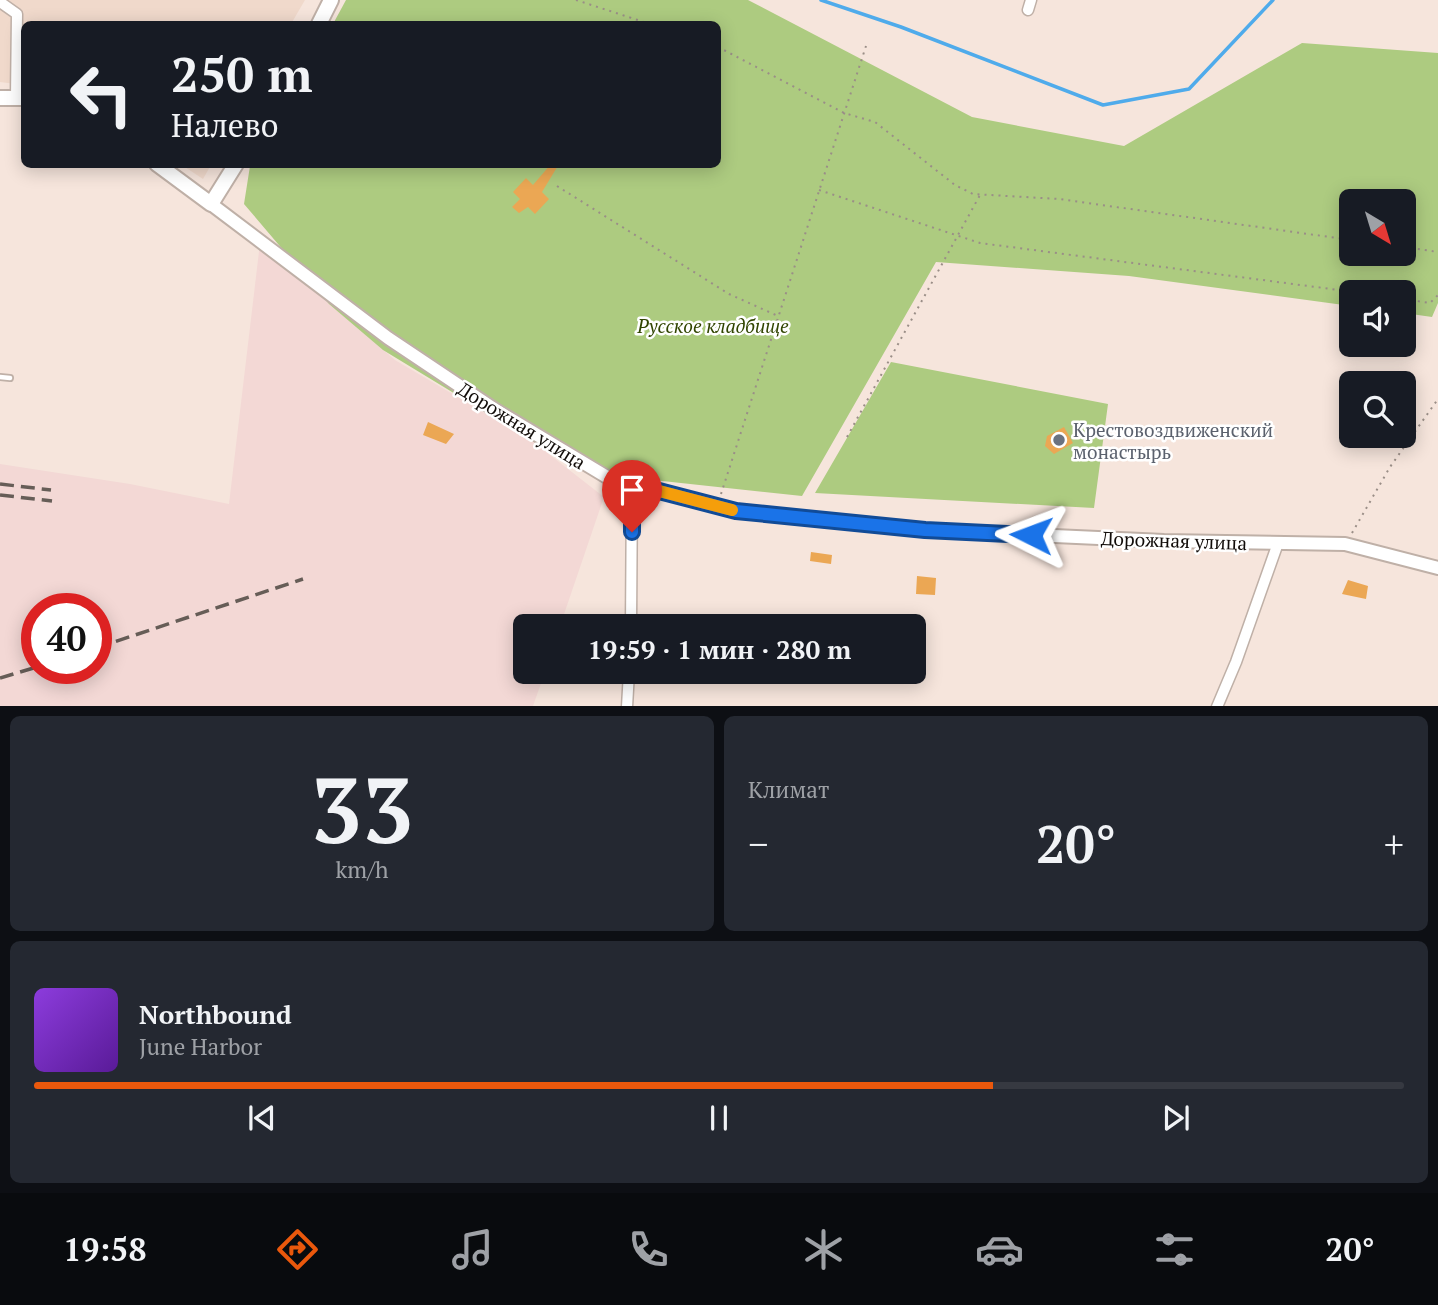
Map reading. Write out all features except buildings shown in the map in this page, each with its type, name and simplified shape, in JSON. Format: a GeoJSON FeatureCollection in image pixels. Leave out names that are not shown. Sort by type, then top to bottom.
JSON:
{"type":"FeatureCollection","features":[{"type":"Feature","properties":{"kind":"main road"},"geometry":{"type":"LineString","coordinates":[[320,21],[331,0]]}},
{"type":"Feature","properties":{"kind":"main road"},"geometry":{"type":"LineString","coordinates":[[0,98],[20,97]]}},
{"type":"Feature","properties":{"kind":"main road"},"geometry":{"type":"LineString","coordinates":[[162,168],[211,204],[234,168]]}},
{"type":"Feature","properties":{"kind":"street"},"geometry":{"type":"LineString","coordinates":[[0,2],[17,14],[20,97]]}},
{"type":"Feature","properties":{"kind":"street","name":"Дорожная улица"},"geometry":{"type":"LineString","coordinates":[[211,204],[388,338],[494,409],[607,477],[736,511],[925,530],[1345,544],[1438,568]]}},
{"type":"Feature","properties":{"kind":"street"},"geometry":{"type":"LineString","coordinates":[[631,614],[632,484]]}},
{"type":"Feature","properties":{"kind":"street"},"geometry":{"type":"LineString","coordinates":[[1217,706],[1236,662],[1278,543]]}},
{"type":"Feature","properties":{"kind":"street"},"geometry":{"type":"LineString","coordinates":[[627,706],[628,684]]}},
{"type":"Feature","properties":{"kind":"lane"},"geometry":{"type":"LineString","coordinates":[[0,377],[10,378]]}},
{"type":"Feature","properties":{"kind":"path"},"geometry":{"type":"LineString","coordinates":[[576,0],[641,21]]}},
{"type":"Feature","properties":{"kind":"path"},"geometry":{"type":"LineString","coordinates":[[717,506],[866,46]]}},
{"type":"Feature","properties":{"kind":"path"},"geometry":{"type":"LineString","coordinates":[[721,49],[844,113],[874,122],[954,185],[981,194],[1059,199],[1339,238]]}},
{"type":"Feature","properties":{"kind":"path"},"geometry":{"type":"LineString","coordinates":[[557,186],[729,294],[779,316]]}},
{"type":"Feature","properties":{"kind":"path"},"geometry":{"type":"LineString","coordinates":[[819,190],[940,229],[957,238],[1339,290]]}},
{"type":"Feature","properties":{"kind":"path"},"geometry":{"type":"LineString","coordinates":[[847,438],[981,194]]}},
{"type":"Feature","properties":{"kind":"path"},"geometry":{"type":"LineString","coordinates":[[1416,249],[1438,252]]}},
{"type":"Feature","properties":{"kind":"path"},"geometry":{"type":"LineString","coordinates":[[1416,301],[1430,303],[1438,295]]}},
{"type":"Feature","properties":{"kind":"path"},"geometry":{"type":"LineString","coordinates":[[1345,544],[1390,467],[1438,398]]}},
{"type":"Feature","properties":{"kind":"shaded area"},"geometry":{"type":"Polygon","coordinates":[[[0,0],[305,0],[293,21],[21,21],[21,85],[0,82],[0,0]]]}},
{"type":"Feature","properties":{"kind":"shaded area"},"geometry":{"type":"Polygon","coordinates":[[[186,168],[209,168],[203,179],[186,168]]]}},
{"type":"Feature","properties":{"kind":"shaded area"},"geometry":{"type":"Polygon","coordinates":[[[260,243],[395,360],[532,441],[604,497],[564,614],[513,614],[513,684],[541,684],[533,706],[0,706],[0,464],[130,484],[229,504],[260,243]]]}},
{"type":"Feature","properties":{"kind":"green space","name":"Русское кладбище"},"geometry":{"type":"Polygon","coordinates":[[[346,0],[748,0],[972,117],[1124,146],[1302,43],[1438,53],[1438,303],[1432,317],[1416,315],[1416,280],[1339,280],[1339,304],[1129,276],[936,262],[802,496],[607,475],[539,445],[383,350],[329,304],[244,204],[250,168],[721,168],[721,21],[335,21],[346,0]]]}},
{"type":"Feature","properties":{"kind":"green space"},"geometry":{"type":"Polygon","coordinates":[[[891,362],[1108,404],[1094,508],[815,493],[891,362]]]}},
{"type":"Feature","properties":{"kind":"waterway"},"geometry":{"type":"LineString","coordinates":[[821,0],[901,27],[1103,105],[1189,89],[1273,0]]}},
{"type":"Feature","properties":{"kind":"railway"},"geometry":{"type":"LineString","coordinates":[[0,484],[51,490]]}},
{"type":"Feature","properties":{"kind":"railway"},"geometry":{"type":"LineString","coordinates":[[0,495],[52,501]]}},
{"type":"Feature","properties":{"kind":"railway"},"geometry":{"type":"LineString","coordinates":[[112,643],[303,579]]}},
{"type":"Feature","properties":{"kind":"railway"},"geometry":{"type":"LineString","coordinates":[[0,678],[21,672]]}},
{"type":"Feature","properties":{"kind":"slow traffic"},"geometry":{"type":"LineString","coordinates":[[644,487],[732,510]]}},
{"type":"Feature","properties":{"kind":"place","name":"Крестовоздвиженский монастырь"},"geometry":{"type":"Point","coordinates":[1059,440]}},
{"type":"Feature","properties":{"kind":"route"},"geometry":{"type":"LineString","coordinates":[[632,532],[632,484],[736,511],[925,530],[1031,535]]}}]}
